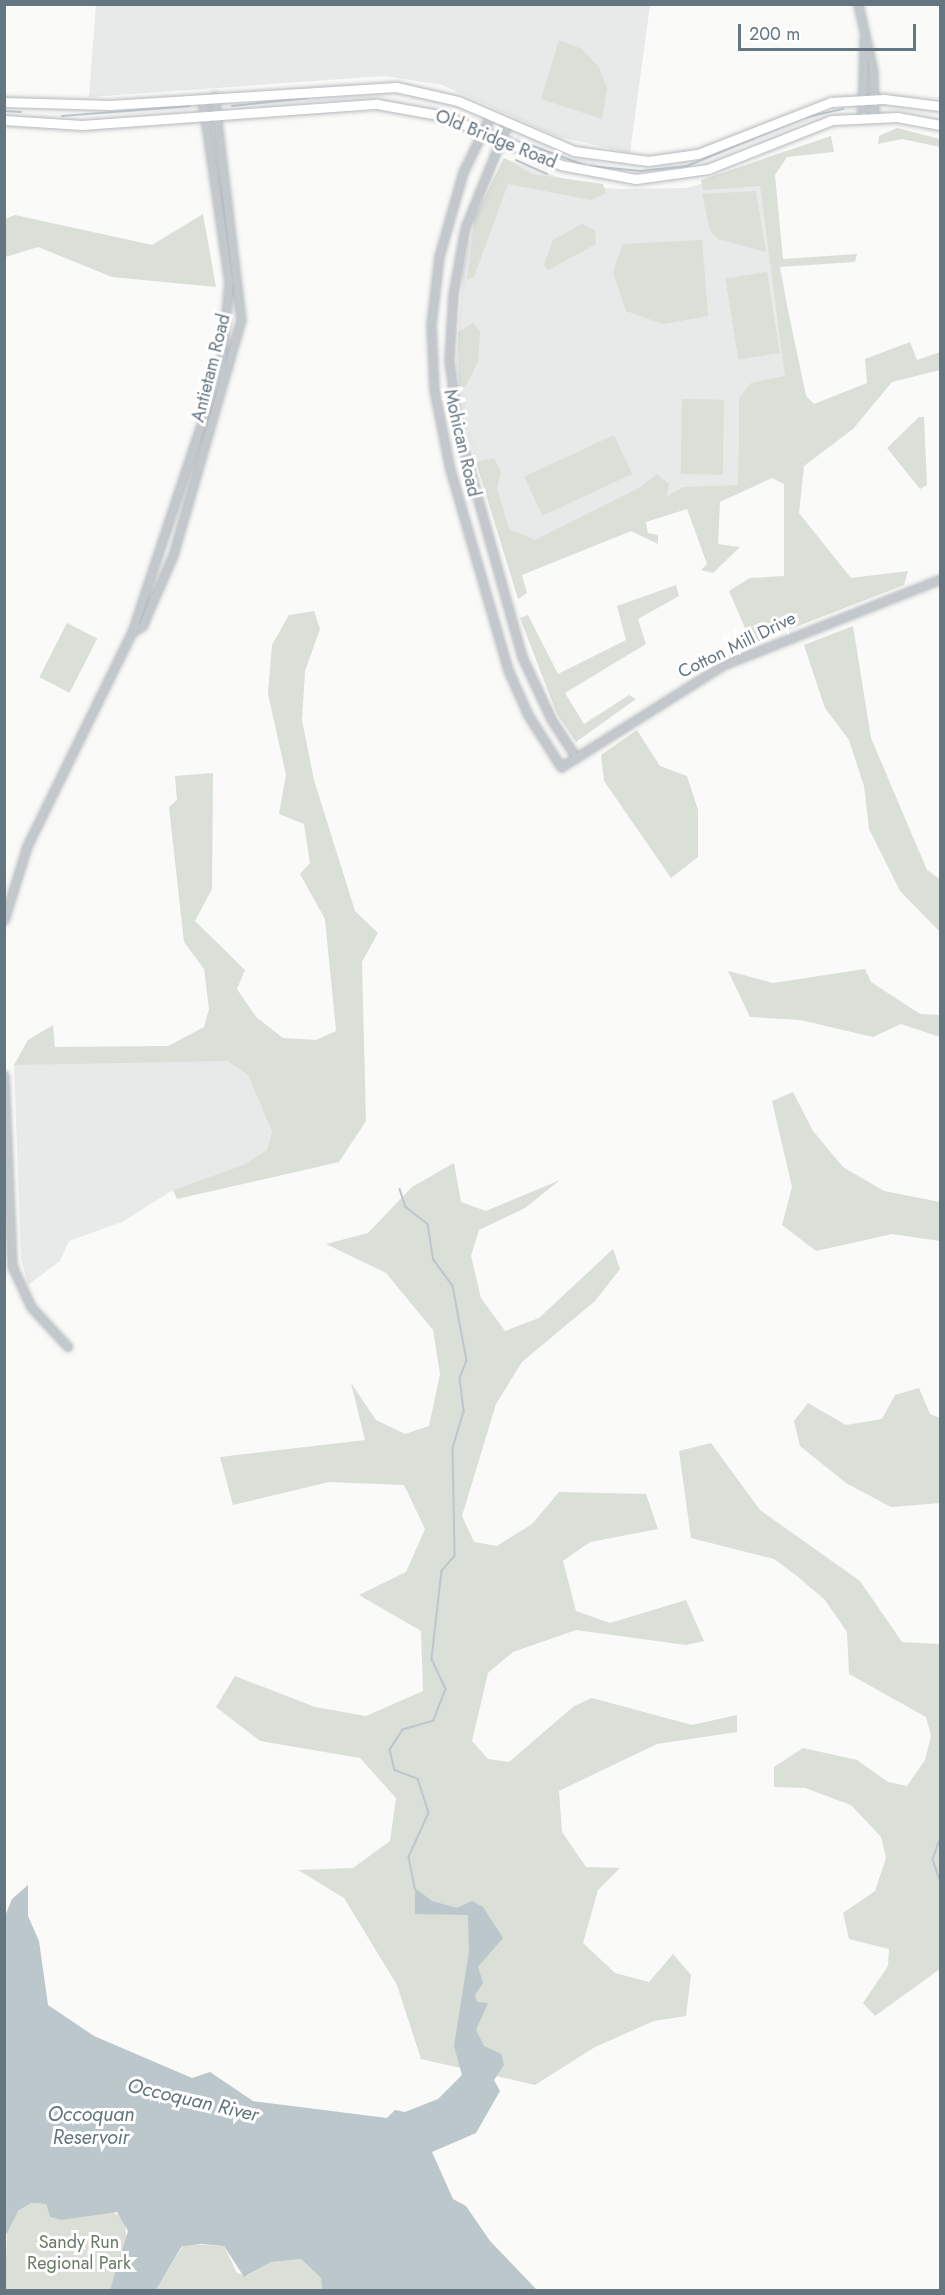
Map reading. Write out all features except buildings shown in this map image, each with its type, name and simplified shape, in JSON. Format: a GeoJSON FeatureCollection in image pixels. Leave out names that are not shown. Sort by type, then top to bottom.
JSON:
{"type":"FeatureCollection","features":[{"type":"Feature","properties":{"kind":"main road","name":"Old Bridge Road"},"geometry":{"type":"LineString","coordinates":[[4,102],[81,106],[379,86],[436,94],[574,151],[648,161],[698,154],[814,106],[875,99],[940,106]]}},
{"type":"Feature","properties":{"kind":"main road","name":"Old Bridge Road"},"geometry":{"type":"LineString","coordinates":[[4,120],[82,125],[377,104],[422,110],[482,131],[580,171],[653,179],[708,169],[818,124],[874,116],[940,125]]}},
{"type":"Feature","properties":{"kind":"street"},"geometry":{"type":"LineString","coordinates":[[858,4],[875,99],[874,116]]}},
{"type":"Feature","properties":{"kind":"street"},"geometry":{"type":"LineString","coordinates":[[862,116],[865,36]]}},
{"type":"Feature","properties":{"kind":"street","name":"Antietam Road"},"geometry":{"type":"LineString","coordinates":[[132,632],[142,626],[173,555],[241,320],[236,243],[215,116],[214,96]]}},
{"type":"Feature","properties":{"kind":"street","name":"Antietam Road"},"geometry":{"type":"LineString","coordinates":[[4,920],[27,846],[132,632],[167,540],[227,331],[228,263],[203,117],[202,98]]}},
{"type":"Feature","properties":{"kind":"street","name":"Mohican Road"},"geometry":{"type":"LineString","coordinates":[[491,115],[463,172],[439,256],[431,324],[434,390],[450,469],[508,670],[528,716],[561,767]]}},
{"type":"Feature","properties":{"kind":"street","name":"Mohican Road"},"geometry":{"type":"LineString","coordinates":[[508,122],[499,139],[463,238],[449,361],[460,435],[522,657],[546,711],[575,756]]}},
{"type":"Feature","properties":{"kind":"street","name":"Cotton Mill Drive"},"geometry":{"type":"LineString","coordinates":[[561,767],[661,700],[762,646],[940,579]]}},
{"type":"Feature","properties":{"kind":"street"},"geometry":{"type":"LineString","coordinates":[[4,1075],[12,1266],[31,1307],[68,1347]]}},
{"type":"Feature","properties":{"kind":"shaded area"},"geometry":{"type":"Polygon","coordinates":[[[96,5],[650,5],[630,153],[559,137],[442,85],[385,76],[89,97],[96,5]]]}},
{"type":"Feature","properties":{"kind":"shaded area"},"geometry":{"type":"Polygon","coordinates":[[[504,158],[584,186],[620,189],[686,188],[764,167],[799,377],[739,402],[738,485],[507,557],[469,439],[456,365],[463,271],[475,217],[504,158]]]}},
{"type":"Feature","properties":{"kind":"shaded area"},"geometry":{"type":"Polygon","coordinates":[[[148,1060],[227,1061],[248,1075],[272,1132],[267,1150],[243,1165],[173,1190],[122,1222],[69,1241],[60,1261],[28,1285],[21,1258],[14,1065],[148,1060]]]}},
{"type":"Feature","properties":{"kind":"green space"},"geometry":{"type":"Polygon","coordinates":[[[559,40],[582,49],[599,67],[607,88],[602,119],[541,99],[559,40]]]}},
{"type":"Feature","properties":{"kind":"green space"},"geometry":{"type":"Polygon","coordinates":[[[897,128],[940,139],[940,147],[902,139],[878,144],[879,136],[897,128]]]}},
{"type":"Feature","properties":{"kind":"green space"},"geometry":{"type":"Polygon","coordinates":[[[831,136],[834,152],[787,157],[775,175],[783,259],[857,254],[855,262],[779,267],[806,396],[814,404],[867,383],[865,359],[910,342],[917,360],[940,352],[940,370],[892,382],[853,429],[804,466],[799,513],[851,578],[908,571],[904,585],[752,644],[729,591],[750,578],[784,576],[784,484],[772,478],[720,502],[718,544],[740,547],[713,573],[701,570],[707,564],[687,509],[646,522],[648,533],[658,535],[658,544],[631,531],[522,575],[527,593],[518,599],[476,462],[494,458],[501,471],[497,488],[509,529],[535,540],[639,488],[657,474],[669,484],[666,497],[684,487],[738,485],[739,398],[751,383],[785,376],[760,186],[703,190],[701,180],[831,136]]]}},
{"type":"Feature","properties":{"kind":"green space"},"geometry":{"type":"Polygon","coordinates":[[[504,158],[532,174],[603,184],[606,193],[591,200],[508,184],[474,277],[467,280],[475,217],[504,158]]]}},
{"type":"Feature","properties":{"kind":"green space"},"geometry":{"type":"Polygon","coordinates":[[[756,191],[766,252],[718,239],[710,231],[702,194],[756,191]]]}},
{"type":"Feature","properties":{"kind":"green space"},"geometry":{"type":"Polygon","coordinates":[[[203,214],[216,287],[112,277],[38,247],[5,257],[5,219],[15,215],[152,245],[203,214]]]}},
{"type":"Feature","properties":{"kind":"green space"},"geometry":{"type":"Polygon","coordinates":[[[582,224],[595,230],[596,244],[548,270],[544,265],[553,240],[582,224]]]}},
{"type":"Feature","properties":{"kind":"green space"},"geometry":{"type":"Polygon","coordinates":[[[702,240],[708,316],[663,324],[626,311],[613,272],[623,244],[702,240]]]}},
{"type":"Feature","properties":{"kind":"green space"},"geometry":{"type":"Polygon","coordinates":[[[767,272],[780,353],[738,360],[726,279],[767,272]]]}},
{"type":"Feature","properties":{"kind":"green space"},"geometry":{"type":"Polygon","coordinates":[[[473,323],[480,331],[478,362],[465,387],[459,388],[458,332],[473,323]]]}},
{"type":"Feature","properties":{"kind":"green space"},"geometry":{"type":"Polygon","coordinates":[[[682,399],[724,400],[723,475],[681,474],[682,399]]]}},
{"type":"Feature","properties":{"kind":"green space"},"geometry":{"type":"Polygon","coordinates":[[[919,417],[924,417],[927,485],[920,489],[887,448],[919,417]]]}},
{"type":"Feature","properties":{"kind":"green space"},"geometry":{"type":"Polygon","coordinates":[[[614,435],[632,474],[542,516],[524,477],[614,435]]]}},
{"type":"Feature","properties":{"kind":"green space"},"geometry":{"type":"Polygon","coordinates":[[[676,585],[679,596],[638,619],[646,644],[565,693],[584,724],[629,695],[636,699],[576,742],[557,714],[520,618],[528,615],[558,674],[626,640],[617,606],[676,585]]]}},
{"type":"Feature","properties":{"kind":"green space"},"geometry":{"type":"Polygon","coordinates":[[[314,611],[320,629],[305,671],[302,720],[314,780],[355,911],[378,933],[362,962],[366,1121],[339,1162],[177,1199],[173,1190],[243,1165],[267,1150],[272,1132],[248,1075],[227,1061],[14,1065],[28,1040],[53,1025],[55,1047],[168,1046],[204,1027],[209,1009],[204,969],[184,942],[169,807],[177,800],[175,776],[213,773],[212,889],[195,921],[245,970],[237,989],[256,1017],[283,1038],[316,1040],[336,1031],[325,919],[300,874],[310,863],[304,824],[279,814],[286,775],[268,694],[272,645],[289,615],[314,611]]]}},
{"type":"Feature","properties":{"kind":"green space"},"geometry":{"type":"Polygon","coordinates":[[[67,623],[97,638],[70,693],[39,677],[67,623]]]}},
{"type":"Feature","properties":{"kind":"green space"},"geometry":{"type":"Polygon","coordinates":[[[853,626],[871,738],[927,870],[940,879],[940,932],[900,891],[869,829],[864,786],[849,740],[825,708],[804,645],[853,626]]]}},
{"type":"Feature","properties":{"kind":"green space"},"geometry":{"type":"Polygon","coordinates":[[[637,730],[660,766],[687,776],[698,810],[698,857],[671,878],[604,781],[601,755],[637,730]]]}},
{"type":"Feature","properties":{"kind":"green space"},"geometry":{"type":"Polygon","coordinates":[[[865,969],[871,982],[920,1014],[940,1015],[940,1037],[901,1024],[873,1037],[800,1020],[750,1017],[728,971],[773,983],[865,969]]]}},
{"type":"Feature","properties":{"kind":"green space"},"geometry":{"type":"Polygon","coordinates":[[[793,1092],[813,1131],[843,1167],[884,1191],[940,1202],[940,1241],[892,1234],[816,1251],[782,1225],[792,1187],[772,1101],[793,1092]]]}},
{"type":"Feature","properties":{"kind":"green space"},"geometry":{"type":"Polygon","coordinates":[[[454,1163],[461,1202],[486,1211],[560,1180],[525,1208],[479,1230],[471,1256],[481,1298],[505,1331],[539,1318],[613,1249],[620,1269],[595,1301],[522,1362],[496,1404],[462,1516],[474,1542],[497,1546],[532,1524],[559,1492],[646,1494],[658,1529],[590,1542],[563,1561],[576,1611],[610,1623],[686,1600],[704,1641],[686,1645],[576,1630],[513,1652],[488,1673],[472,1741],[488,1759],[509,1762],[574,1706],[592,1698],[692,1725],[737,1715],[737,1732],[657,1744],[559,1791],[562,1832],[586,1867],[620,1868],[598,1890],[583,1943],[615,1973],[649,1982],[673,1954],[691,1975],[686,2016],[654,2021],[595,2047],[535,2085],[421,2059],[397,1985],[344,1898],[298,1870],[353,1868],[390,1841],[396,1798],[360,1758],[260,1741],[216,1707],[235,1676],[315,1707],[366,1716],[423,1691],[421,1631],[359,1595],[406,1572],[425,1529],[404,1485],[329,1482],[233,1505],[220,1457],[365,1440],[351,1383],[376,1420],[405,1434],[429,1426],[440,1374],[433,1330],[386,1273],[326,1244],[368,1233],[412,1187],[454,1163]]]}},
{"type":"Feature","properties":{"kind":"green space"},"geometry":{"type":"Polygon","coordinates":[[[919,1388],[930,1414],[940,1418],[940,1503],[891,1507],[846,1483],[800,1446],[794,1421],[808,1403],[846,1425],[882,1419],[895,1395],[919,1388]]]}},
{"type":"Feature","properties":{"kind":"green space"},"geometry":{"type":"Polygon","coordinates":[[[711,1443],[760,1510],[860,1581],[902,1642],[940,1644],[940,1969],[875,2016],[863,2003],[888,1966],[889,1949],[849,1939],[843,1913],[875,1891],[886,1858],[881,1837],[851,1805],[805,1788],[774,1787],[774,1767],[803,1748],[857,1760],[888,1782],[907,1786],[925,1760],[931,1736],[926,1717],[849,1674],[847,1632],[825,1600],[797,1576],[774,1559],[691,1538],[679,1451],[711,1443]]]}},
{"type":"Feature","properties":{"kind":"green space","name":"Sandy Run Regional Park"},"geometry":{"type":"Polygon","coordinates":[[[31,2203],[46,2204],[50,2217],[61,2220],[108,2210],[125,2218],[127,2245],[110,2290],[5,2290],[7,2229],[18,2211],[31,2203]]]}},
{"type":"Feature","properties":{"kind":"green space","name":"Sandy Run Regional Park"},"geometry":{"type":"Polygon","coordinates":[[[184,2244],[224,2246],[237,2273],[247,2276],[271,2262],[301,2259],[321,2278],[322,2290],[156,2290],[184,2244]]]}},
{"type":"Feature","properties":{"kind":"water","name":"Occoquan Reservoir"},"geometry":{"type":"Polygon","coordinates":[[[28,1885],[28,1916],[39,1941],[48,2005],[94,2036],[192,2078],[210,2072],[253,2101],[387,2118],[395,2110],[405,2112],[438,2099],[462,2075],[454,2046],[469,1951],[468,1915],[415,1914],[415,1888],[432,1901],[457,1908],[472,1901],[483,1907],[503,1938],[478,1967],[483,1983],[475,1995],[477,2002],[488,2003],[476,2030],[484,2046],[501,2054],[504,2065],[494,2080],[500,2091],[476,2133],[432,2152],[453,2199],[466,2206],[490,2241],[537,2290],[322,2290],[321,2278],[301,2259],[271,2262],[244,2277],[224,2246],[201,2244],[182,2246],[156,2290],[110,2290],[128,2231],[117,2212],[61,2220],[50,2217],[46,2204],[31,2203],[18,2211],[5,2237],[5,1916],[12,1899],[28,1885]]]}},
{"type":"Feature","properties":{"kind":"waterway"},"geometry":{"type":"LineString","coordinates":[[232,106],[307,98]]}},
{"type":"Feature","properties":{"kind":"waterway"},"geometry":{"type":"LineString","coordinates":[[62,116],[190,106]]}},
{"type":"Feature","properties":{"kind":"waterway"},"geometry":{"type":"LineString","coordinates":[[589,166],[641,171],[687,166],[803,118],[843,109]]}},
{"type":"Feature","properties":{"kind":"waterway"},"geometry":{"type":"LineString","coordinates":[[4,111],[21,112]]}},
{"type":"Feature","properties":{"kind":"waterway"},"geometry":{"type":"LineString","coordinates":[[531,145],[584,165]]}},
{"type":"Feature","properties":{"kind":"waterway"},"geometry":{"type":"LineString","coordinates":[[516,160],[547,174]]}},
{"type":"Feature","properties":{"kind":"waterway"},"geometry":{"type":"LineString","coordinates":[[400,1189],[406,1207],[428,1224],[434,1260],[453,1286],[467,1361],[460,1378],[464,1412],[453,1448],[455,1556],[442,1571],[432,1659],[446,1689],[434,1721],[403,1730],[390,1750],[395,1770],[418,1779],[429,1813],[409,1857],[415,1888]]}},
{"type":"Feature","properties":{"kind":"waterway"},"geometry":{"type":"LineString","coordinates":[[940,1840],[933,1859],[940,1880]]}},
{"type":"Feature","properties":{"kind":"water label","name":"Occoquan River"},"geometry":{"type":"Point","coordinates":[193,2100]}}]}
